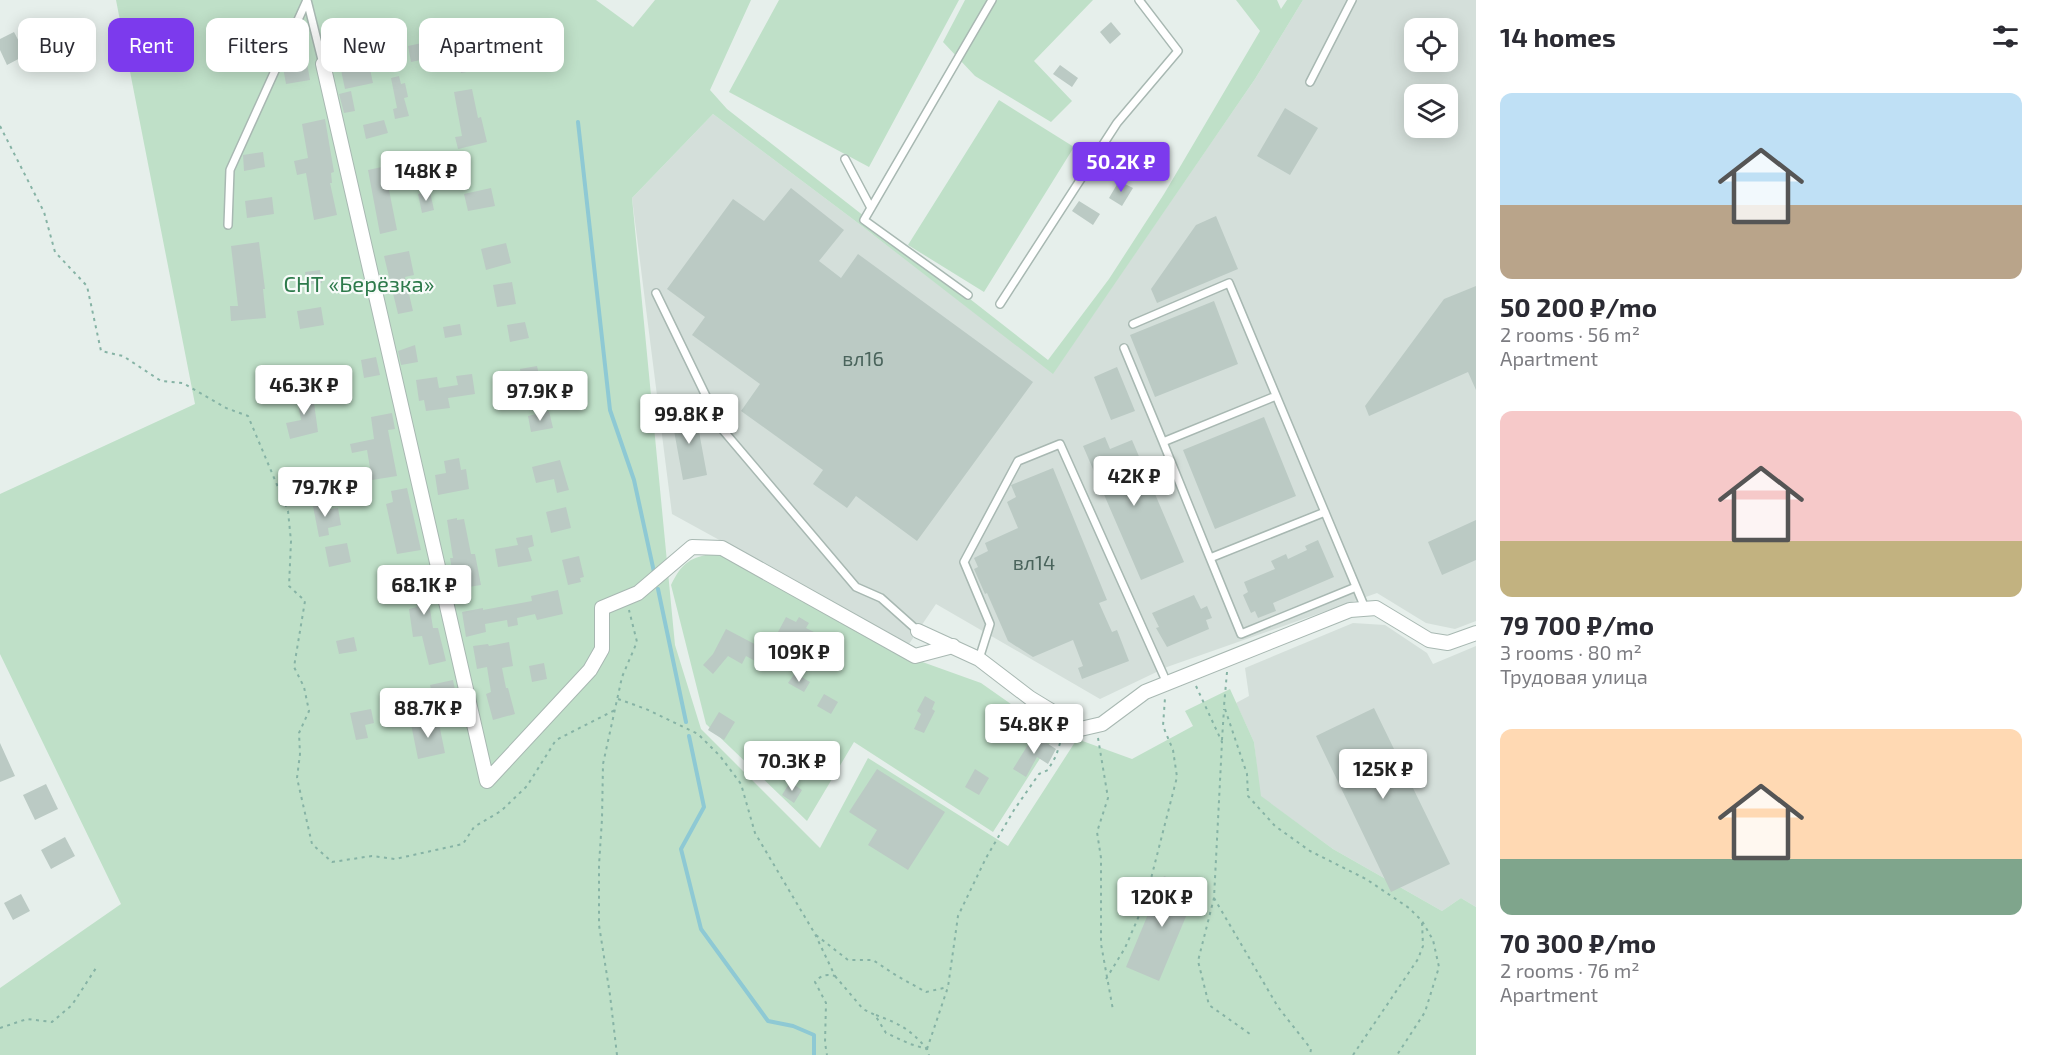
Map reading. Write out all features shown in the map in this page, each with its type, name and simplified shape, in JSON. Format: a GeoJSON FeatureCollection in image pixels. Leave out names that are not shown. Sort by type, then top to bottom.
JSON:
{"type":"FeatureCollection","features":[{"type":"Feature","properties":{"kind":"street"},"geometry":{"type":"LineString","coordinates":[[325,72],[487,781],[590,670],[602,649],[602,608],[638,593],[692,547],[722,548],[915,656],[953,646]]}},
{"type":"Feature","properties":{"kind":"street"},"geometry":{"type":"LineString","coordinates":[[918,631],[979,659],[1076,730],[1102,724],[1145,692],[1350,610],[1376,608],[1429,639],[1448,644],[1476,633]]}},
{"type":"Feature","properties":{"kind":"lane"},"geometry":{"type":"LineString","coordinates":[[307,0],[321,56]]}},
{"type":"Feature","properties":{"kind":"lane"},"geometry":{"type":"LineString","coordinates":[[228,225],[230,170],[307,0]]}},
{"type":"Feature","properties":{"kind":"lane"},"geometry":{"type":"LineString","coordinates":[[969,295],[864,220],[992,0]]}},
{"type":"Feature","properties":{"kind":"lane"},"geometry":{"type":"LineString","coordinates":[[1000,304],[1117,123],[1178,51],[1139,0]]}},
{"type":"Feature","properties":{"kind":"lane"},"geometry":{"type":"LineString","coordinates":[[1310,82],[1352,0]]}},
{"type":"Feature","properties":{"kind":"lane"},"geometry":{"type":"LineString","coordinates":[[845,159],[872,208]]}},
{"type":"Feature","properties":{"kind":"lane"},"geometry":{"type":"LineString","coordinates":[[1133,324],[1229,283],[1365,608]]}},
{"type":"Feature","properties":{"kind":"lane"},"geometry":{"type":"LineString","coordinates":[[656,293],[722,429],[856,587],[881,598],[918,631]]}},
{"type":"Feature","properties":{"kind":"lane"},"geometry":{"type":"LineString","coordinates":[[1124,348],[1241,634],[1356,587]]}},
{"type":"Feature","properties":{"kind":"lane"},"geometry":{"type":"LineString","coordinates":[[1163,442],[1276,396]]}},
{"type":"Feature","properties":{"kind":"lane"},"geometry":{"type":"LineString","coordinates":[[979,659],[990,624],[964,562],[1018,461],[1060,444],[1167,683]]}},
{"type":"Feature","properties":{"kind":"lane"},"geometry":{"type":"LineString","coordinates":[[1209,558],[1325,512]]}},
{"type":"Feature","properties":{"kind":"path"},"geometry":{"type":"LineString","coordinates":[[0,126],[44,212],[55,252],[87,286],[101,351],[123,356],[160,381],[183,383],[226,408],[248,416],[288,511],[291,541],[289,586],[305,601],[294,667],[304,687],[309,711],[299,732],[300,754],[297,778],[312,844],[332,862],[372,856],[394,859],[463,844],[474,827],[501,811],[527,786],[556,740],[615,710]]}},
{"type":"Feature","properties":{"kind":"path"},"geometry":{"type":"LineString","coordinates":[[617,1055],[599,925],[598,865],[603,764],[622,677],[637,642],[628,606],[638,593]]}},
{"type":"Feature","properties":{"kind":"path"},"geometry":{"type":"LineString","coordinates":[[1228,660],[1214,898],[1198,961],[1209,1005],[1250,1034]]}},
{"type":"Feature","properties":{"kind":"path"},"geometry":{"type":"LineString","coordinates":[[1190,674],[1222,742]]}},
{"type":"Feature","properties":{"kind":"path"},"geometry":{"type":"LineString","coordinates":[[1106,979],[1125,948],[1145,902],[1177,777],[1173,750],[1164,726],[1167,683]]}},
{"type":"Feature","properties":{"kind":"path"},"geometry":{"type":"LineString","coordinates":[[618,699],[646,709],[698,734],[720,756],[741,784],[755,834],[815,934],[835,976],[863,1009],[898,1023],[915,1034],[929,1055]]}},
{"type":"Feature","properties":{"kind":"path"},"geometry":{"type":"LineString","coordinates":[[1224,706],[1246,774],[1248,795],[1275,826],[1310,850],[1366,879],[1409,908],[1422,921],[1433,940],[1439,967],[1425,1012],[1396,1055]]}},
{"type":"Feature","properties":{"kind":"path"},"geometry":{"type":"LineString","coordinates":[[1102,724],[1098,734],[1108,798],[1097,832],[1101,858],[1101,944],[1113,1010]]}},
{"type":"Feature","properties":{"kind":"path"},"geometry":{"type":"LineString","coordinates":[[927,1049],[948,987],[958,916],[986,858],[1014,810],[1039,774],[1048,770],[1056,756],[1060,740],[1076,730]]}},
{"type":"Feature","properties":{"kind":"path"},"geometry":{"type":"LineString","coordinates":[[1214,898],[1273,999],[1311,1049],[1310,1055]]}},
{"type":"Feature","properties":{"kind":"path"},"geometry":{"type":"LineString","coordinates":[[1353,1055],[1418,959],[1423,946],[1422,921]]}},
{"type":"Feature","properties":{"kind":"path"},"geometry":{"type":"LineString","coordinates":[[815,934],[848,960],[873,960],[926,992],[948,987]]}},
{"type":"Feature","properties":{"kind":"path"},"geometry":{"type":"LineString","coordinates":[[0,1028],[27,1019],[52,1022],[72,1005],[96,968]]}},
{"type":"Feature","properties":{"kind":"path"},"geometry":{"type":"LineString","coordinates":[[827,1055],[826,1004],[815,982],[819,976],[827,974],[835,976]]}},
{"type":"Feature","properties":{"kind":"path"},"geometry":{"type":"LineString","coordinates":[[875,1015],[886,1033],[927,1049]]}},
{"type":"Feature","properties":{"kind":"shaded area"},"geometry":{"type":"Polygon","coordinates":[[[1303,0],[1476,0],[1476,621],[1455,629],[1426,623],[1377,593],[1167,667],[1100,699],[936,604],[909,644],[672,514],[632,198],[713,114],[1053,373],[1255,79],[1303,0]]]}},
{"type":"Feature","properties":{"kind":"shaded area"},"geometry":{"type":"Polygon","coordinates":[[[1353,623],[1385,625],[1427,653],[1433,664],[1476,646],[1476,907],[1461,898],[1442,911],[1333,849],[1260,796],[1254,742],[1236,703],[1249,696],[1245,668],[1353,623]]]}},
{"type":"Feature","properties":{"kind":"green space","name":"СНТ «Берёзка»"},"geometry":{"type":"Polygon","coordinates":[[[116,0],[596,0],[633,27],[655,0],[751,0],[710,90],[727,109],[1048,360],[1109,279],[1164,194],[1260,31],[1236,0],[1277,0],[1281,9],[1287,0],[1303,0],[1255,79],[1053,374],[713,114],[632,198],[675,645],[701,729],[820,848],[868,758],[1008,846],[1077,739],[1132,759],[1193,726],[1185,711],[1230,689],[1254,742],[1261,796],[1333,849],[1442,911],[1461,898],[1476,907],[1476,1055],[0,1055],[0,988],[121,904],[0,654],[0,494],[195,404],[130,72],[194,72],[194,18],[120,18],[116,0]]]}},
{"type":"Feature","properties":{"kind":"green space"},"geometry":{"type":"Polygon","coordinates":[[[779,0],[959,0],[869,167],[729,92],[779,0]]]}},
{"type":"Feature","properties":{"kind":"green space"},"geometry":{"type":"Polygon","coordinates":[[[965,0],[1093,0],[1034,61],[1072,101],[1051,122],[975,76],[943,42],[965,0]]]}},
{"type":"Feature","properties":{"kind":"green space"},"geometry":{"type":"Polygon","coordinates":[[[999,100],[1074,147],[984,292],[908,245],[999,100]]]}},
{"type":"Feature","properties":{"kind":"green space"},"geometry":{"type":"Polygon","coordinates":[[[715,553],[762,573],[889,650],[981,683],[1055,735],[993,832],[854,742],[807,821],[706,724],[671,585],[679,571],[688,562],[715,553]]]}},
{"type":"Feature","properties":{"kind":"building"},"geometry":{"type":"Polygon","coordinates":[[[1111,22],[1121,34],[1110,44],[1100,32],[1111,22]]]}},
{"type":"Feature","properties":{"kind":"building"},"geometry":{"type":"Polygon","coordinates":[[[14,32],[18,40],[18,59],[7,65],[0,50],[0,39],[14,32]]]}},
{"type":"Feature","properties":{"kind":"building"},"geometry":{"type":"Polygon","coordinates":[[[419,44],[419,60],[411,62],[408,46],[419,44]]]}},
{"type":"Feature","properties":{"kind":"building"},"geometry":{"type":"Polygon","coordinates":[[[1060,65],[1078,78],[1072,87],[1053,74],[1060,65]]]}},
{"type":"Feature","properties":{"kind":"building"},"geometry":{"type":"Polygon","coordinates":[[[284,72],[309,72],[310,80],[286,84],[284,72]]]}},
{"type":"Feature","properties":{"kind":"building"},"geometry":{"type":"Polygon","coordinates":[[[341,72],[371,72],[373,83],[345,89],[341,72]]]}},
{"type":"Feature","properties":{"kind":"building"},"geometry":{"type":"Polygon","coordinates":[[[399,76],[401,84],[405,83],[408,97],[404,98],[409,116],[395,119],[393,109],[397,108],[391,78],[399,76]]]}},
{"type":"Feature","properties":{"kind":"building"},"geometry":{"type":"Polygon","coordinates":[[[472,89],[478,118],[481,117],[487,142],[458,149],[455,137],[462,136],[454,92],[472,89]]]}},
{"type":"Feature","properties":{"kind":"building"},"geometry":{"type":"Polygon","coordinates":[[[351,91],[355,111],[344,113],[339,94],[351,91]]]}},
{"type":"Feature","properties":{"kind":"building"},"geometry":{"type":"Polygon","coordinates":[[[1285,108],[1318,128],[1290,175],[1257,156],[1285,108]]]}},
{"type":"Feature","properties":{"kind":"building"},"geometry":{"type":"Polygon","coordinates":[[[325,119],[334,172],[331,173],[332,183],[330,183],[337,215],[314,220],[306,173],[297,175],[294,161],[308,158],[302,124],[325,119]]]}},
{"type":"Feature","properties":{"kind":"building"},"geometry":{"type":"Polygon","coordinates":[[[384,120],[388,133],[366,139],[363,125],[384,120]]]}},
{"type":"Feature","properties":{"kind":"building"},"geometry":{"type":"Polygon","coordinates":[[[263,152],[265,167],[244,171],[243,155],[263,152]]]}},
{"type":"Feature","properties":{"kind":"building"},"geometry":{"type":"Polygon","coordinates":[[[448,155],[454,181],[437,185],[431,159],[448,155]]]}},
{"type":"Feature","properties":{"kind":"building"},"geometry":{"type":"Polygon","coordinates":[[[391,165],[395,183],[388,185],[397,230],[380,234],[368,170],[391,165]]]}},
{"type":"Feature","properties":{"kind":"building"},"geometry":{"type":"Polygon","coordinates":[[[1119,181],[1133,188],[1122,206],[1109,198],[1119,181]]]}},
{"type":"Feature","properties":{"kind":"building"},"geometry":{"type":"Polygon","coordinates":[[[491,188],[495,206],[468,211],[464,194],[491,188]]]}},
{"type":"Feature","properties":{"kind":"building"},"geometry":{"type":"Polygon","coordinates":[[[791,188],[844,230],[819,261],[841,278],[858,254],[1033,382],[917,541],[856,496],[847,508],[813,484],[823,470],[741,411],[760,384],[692,335],[705,317],[667,289],[733,199],[764,221],[791,188]]]}},
{"type":"Feature","properties":{"kind":"building"},"geometry":{"type":"Polygon","coordinates":[[[430,192],[434,210],[422,213],[418,194],[430,192]]]}},
{"type":"Feature","properties":{"kind":"building"},"geometry":{"type":"Polygon","coordinates":[[[272,197],[274,214],[247,218],[245,201],[272,197]]]}},
{"type":"Feature","properties":{"kind":"building"},"geometry":{"type":"Polygon","coordinates":[[[1079,201],[1100,214],[1093,225],[1072,211],[1079,201]]]}},
{"type":"Feature","properties":{"kind":"building"},"geometry":{"type":"Polygon","coordinates":[[[1216,216],[1238,269],[1157,303],[1151,289],[1196,225],[1216,216]]]}},
{"type":"Feature","properties":{"kind":"building"},"geometry":{"type":"Polygon","coordinates":[[[259,242],[266,318],[231,321],[230,306],[238,306],[231,246],[259,242]]]}},
{"type":"Feature","properties":{"kind":"building"},"geometry":{"type":"Polygon","coordinates":[[[506,243],[511,263],[486,270],[481,249],[506,243]]]}},
{"type":"Feature","properties":{"kind":"building"},"geometry":{"type":"Polygon","coordinates":[[[409,251],[414,275],[405,277],[413,311],[398,314],[384,256],[409,251]]]}},
{"type":"Feature","properties":{"kind":"building"},"geometry":{"type":"Polygon","coordinates":[[[320,270],[322,283],[307,285],[305,272],[320,270]]]}},
{"type":"Feature","properties":{"kind":"building"},"geometry":{"type":"Polygon","coordinates":[[[512,282],[516,304],[497,307],[493,285],[512,282]]]}},
{"type":"Feature","properties":{"kind":"building"},"geometry":{"type":"Polygon","coordinates":[[[1476,286],[1476,390],[1468,372],[1369,416],[1365,406],[1444,299],[1476,286]]]}},
{"type":"Feature","properties":{"kind":"building"},"geometry":{"type":"Polygon","coordinates":[[[1214,301],[1238,364],[1155,397],[1130,335],[1214,301]]]}},
{"type":"Feature","properties":{"kind":"building"},"geometry":{"type":"Polygon","coordinates":[[[321,307],[324,325],[300,329],[297,311],[321,307]]]}},
{"type":"Feature","properties":{"kind":"building"},"geometry":{"type":"Polygon","coordinates":[[[525,322],[529,338],[510,342],[507,325],[525,322]]]}},
{"type":"Feature","properties":{"kind":"building"},"geometry":{"type":"Polygon","coordinates":[[[460,324],[462,335],[445,338],[443,327],[460,324]]]}},
{"type":"Feature","properties":{"kind":"building"},"geometry":{"type":"Polygon","coordinates":[[[415,345],[418,362],[401,365],[398,351],[415,345]]]}},
{"type":"Feature","properties":{"kind":"building"},"geometry":{"type":"Polygon","coordinates":[[[376,357],[380,375],[364,378],[361,360],[376,357]]]}},
{"type":"Feature","properties":{"kind":"building"},"geometry":{"type":"Polygon","coordinates":[[[537,366],[540,380],[523,384],[520,369],[537,366]]]}},
{"type":"Feature","properties":{"kind":"building"},"geometry":{"type":"Polygon","coordinates":[[[1117,367],[1135,411],[1111,420],[1094,377],[1117,367]]]}},
{"type":"Feature","properties":{"kind":"building"},"geometry":{"type":"Polygon","coordinates":[[[472,374],[475,394],[448,398],[450,408],[426,411],[424,400],[419,401],[416,380],[437,377],[439,388],[458,385],[456,376],[472,374]]]}},
{"type":"Feature","properties":{"kind":"building"},"geometry":{"type":"Polygon","coordinates":[[[307,386],[311,404],[314,403],[318,432],[290,439],[286,423],[301,420],[295,388],[307,386]]]}},
{"type":"Feature","properties":{"kind":"building"},"geometry":{"type":"Polygon","coordinates":[[[695,410],[707,475],[683,480],[671,414],[695,410]]]}},
{"type":"Feature","properties":{"kind":"building"},"geometry":{"type":"Polygon","coordinates":[[[549,411],[553,428],[531,432],[528,416],[549,411]]]}},
{"type":"Feature","properties":{"kind":"building"},"geometry":{"type":"Polygon","coordinates":[[[392,413],[395,429],[388,430],[397,476],[372,480],[367,450],[352,453],[350,444],[374,439],[371,417],[392,413]]]}},
{"type":"Feature","properties":{"kind":"building"},"geometry":{"type":"Polygon","coordinates":[[[1264,417],[1296,496],[1215,529],[1183,450],[1264,417]]]}},
{"type":"Feature","properties":{"kind":"building"},"geometry":{"type":"Polygon","coordinates":[[[1105,437],[1110,449],[1132,440],[1184,562],[1141,580],[1083,446],[1105,437]]]}},
{"type":"Feature","properties":{"kind":"building"},"geometry":{"type":"Polygon","coordinates":[[[459,458],[461,470],[466,469],[469,489],[438,495],[435,475],[446,473],[444,461],[459,458]]]}},
{"type":"Feature","properties":{"kind":"building"},"geometry":{"type":"Polygon","coordinates":[[[560,460],[569,490],[557,493],[554,479],[536,483],[532,467],[560,460]]]}},
{"type":"Feature","properties":{"kind":"building"},"geometry":{"type":"Polygon","coordinates":[[[1053,468],[1107,600],[1099,603],[1112,632],[1117,630],[1129,661],[1082,679],[1078,668],[1083,666],[1073,640],[1033,657],[1008,641],[974,569],[978,567],[974,558],[988,551],[985,543],[1018,528],[1007,502],[1016,497],[1011,485],[1053,468]]]}},
{"type":"Feature","properties":{"kind":"building"},"geometry":{"type":"Polygon","coordinates":[[[407,488],[421,550],[397,554],[386,504],[393,502],[391,491],[407,488]]]}},
{"type":"Feature","properties":{"kind":"building"},"geometry":{"type":"Polygon","coordinates":[[[322,499],[324,510],[338,508],[341,525],[328,528],[329,535],[319,537],[312,501],[322,499]]]}},
{"type":"Feature","properties":{"kind":"building"},"geometry":{"type":"Polygon","coordinates":[[[566,507],[571,528],[551,533],[546,512],[566,507]]]}},
{"type":"Feature","properties":{"kind":"building"},"geometry":{"type":"Polygon","coordinates":[[[457,518],[457,520],[464,519],[471,554],[475,554],[481,585],[456,589],[450,558],[453,558],[447,520],[457,518]]]}},
{"type":"Feature","properties":{"kind":"building"},"geometry":{"type":"Polygon","coordinates":[[[1476,520],[1476,560],[1442,575],[1428,542],[1476,520]]]}},
{"type":"Feature","properties":{"kind":"building"},"geometry":{"type":"Polygon","coordinates":[[[532,535],[534,546],[528,548],[532,561],[498,567],[495,549],[518,545],[516,538],[532,535]]]}},
{"type":"Feature","properties":{"kind":"building"},"geometry":{"type":"Polygon","coordinates":[[[1318,540],[1334,577],[1273,603],[1276,611],[1258,618],[1255,611],[1251,613],[1243,595],[1248,592],[1244,582],[1275,569],[1271,561],[1286,554],[1288,559],[1307,550],[1305,546],[1318,540]]]}},
{"type":"Feature","properties":{"kind":"building"},"geometry":{"type":"Polygon","coordinates":[[[347,543],[351,562],[329,567],[325,547],[347,543]]]}},
{"type":"Feature","properties":{"kind":"building"},"geometry":{"type":"Polygon","coordinates":[[[579,556],[584,577],[580,578],[581,582],[568,585],[562,560],[579,556]]]}},
{"type":"Feature","properties":{"kind":"building"},"geometry":{"type":"Polygon","coordinates":[[[428,568],[432,589],[427,590],[433,628],[438,628],[446,661],[429,665],[422,636],[413,637],[409,609],[417,607],[413,587],[407,588],[403,573],[428,568]]]}},
{"type":"Feature","properties":{"kind":"building"},"geometry":{"type":"Polygon","coordinates":[[[558,590],[563,614],[537,620],[535,614],[517,618],[518,625],[508,627],[507,620],[485,624],[486,632],[466,637],[462,612],[532,601],[531,596],[558,590]]]}},
{"type":"Feature","properties":{"kind":"building"},"geometry":{"type":"Polygon","coordinates":[[[1194,595],[1201,609],[1207,606],[1212,618],[1206,620],[1209,629],[1167,647],[1156,628],[1159,627],[1152,613],[1194,595]]]}},
{"type":"Feature","properties":{"kind":"building"},"geometry":{"type":"Polygon","coordinates":[[[786,617],[796,622],[799,617],[809,623],[806,628],[816,633],[805,653],[788,645],[774,671],[746,656],[742,664],[728,656],[713,674],[703,665],[713,654],[726,629],[768,651],[786,617]]]}},
{"type":"Feature","properties":{"kind":"building"},"geometry":{"type":"Polygon","coordinates":[[[354,637],[357,651],[339,654],[336,641],[354,637]]]}},
{"type":"Feature","properties":{"kind":"building"},"geometry":{"type":"Polygon","coordinates":[[[509,642],[513,666],[502,668],[515,714],[493,720],[486,694],[491,692],[487,667],[477,669],[473,646],[509,642]]]}},
{"type":"Feature","properties":{"kind":"building"},"geometry":{"type":"Polygon","coordinates":[[[544,663],[547,679],[532,682],[529,666],[544,663]]]}},
{"type":"Feature","properties":{"kind":"building"},"geometry":{"type":"Polygon","coordinates":[[[795,673],[810,682],[804,692],[788,683],[795,673]]]}},
{"type":"Feature","properties":{"kind":"building"},"geometry":{"type":"Polygon","coordinates":[[[453,680],[456,695],[434,700],[430,685],[453,680]]]}},
{"type":"Feature","properties":{"kind":"building"},"geometry":{"type":"Polygon","coordinates":[[[824,694],[838,702],[831,714],[817,706],[824,694]]]}},
{"type":"Feature","properties":{"kind":"building"},"geometry":{"type":"Polygon","coordinates":[[[925,696],[935,702],[932,709],[935,711],[924,733],[914,729],[921,714],[917,711],[925,696]]]}},
{"type":"Feature","properties":{"kind":"building"},"geometry":{"type":"Polygon","coordinates":[[[1374,708],[1450,864],[1391,892],[1316,736],[1374,708]]]}},
{"type":"Feature","properties":{"kind":"building"},"geometry":{"type":"Polygon","coordinates":[[[371,709],[374,723],[365,725],[368,738],[356,740],[350,713],[371,709]]]}},
{"type":"Feature","properties":{"kind":"building"},"geometry":{"type":"Polygon","coordinates":[[[719,712],[735,722],[724,740],[708,730],[719,712]]]}},
{"type":"Feature","properties":{"kind":"building"},"geometry":{"type":"Polygon","coordinates":[[[438,719],[445,753],[418,759],[411,724],[438,719]]]}},
{"type":"Feature","properties":{"kind":"building"},"geometry":{"type":"Polygon","coordinates":[[[1034,735],[1056,749],[1048,764],[1037,757],[1026,777],[1013,769],[1034,735]]]}},
{"type":"Feature","properties":{"kind":"building"},"geometry":{"type":"Polygon","coordinates":[[[0,743],[15,776],[0,782],[0,743]]]}},
{"type":"Feature","properties":{"kind":"building"},"geometry":{"type":"Polygon","coordinates":[[[758,754],[775,764],[765,778],[749,767],[758,754]]]}},
{"type":"Feature","properties":{"kind":"building"},"geometry":{"type":"Polygon","coordinates":[[[877,769],[945,812],[908,870],[868,845],[877,830],[849,812],[877,769]]]}},
{"type":"Feature","properties":{"kind":"building"},"geometry":{"type":"Polygon","coordinates":[[[975,769],[989,778],[979,795],[965,787],[975,769]]]}},
{"type":"Feature","properties":{"kind":"building"},"geometry":{"type":"Polygon","coordinates":[[[790,782],[802,790],[794,803],[782,795],[790,782]]]}},
{"type":"Feature","properties":{"kind":"building"},"geometry":{"type":"Polygon","coordinates":[[[46,784],[58,809],[35,820],[23,795],[46,784]]]}},
{"type":"Feature","properties":{"kind":"building"},"geometry":{"type":"Polygon","coordinates":[[[65,837],[75,856],[51,869],[41,850],[65,837]]]}},
{"type":"Feature","properties":{"kind":"building"},"geometry":{"type":"Polygon","coordinates":[[[1164,876],[1197,890],[1159,981],[1126,967],[1164,876]]]}},
{"type":"Feature","properties":{"kind":"building"},"geometry":{"type":"Polygon","coordinates":[[[21,894],[30,911],[13,920],[4,903],[21,894]]]}},
{"type":"Feature","properties":{"kind":"waterway"},"geometry":{"type":"LineString","coordinates":[[578,122],[610,410],[634,480],[654,572]]}},
{"type":"Feature","properties":{"kind":"waterway"},"geometry":{"type":"LineString","coordinates":[[658,589],[686,722]]}},
{"type":"Feature","properties":{"kind":"waterway"},"geometry":{"type":"LineString","coordinates":[[689,736],[704,807],[681,849],[701,929],[768,1021],[793,1026],[814,1035],[814,1055]]}}]}
